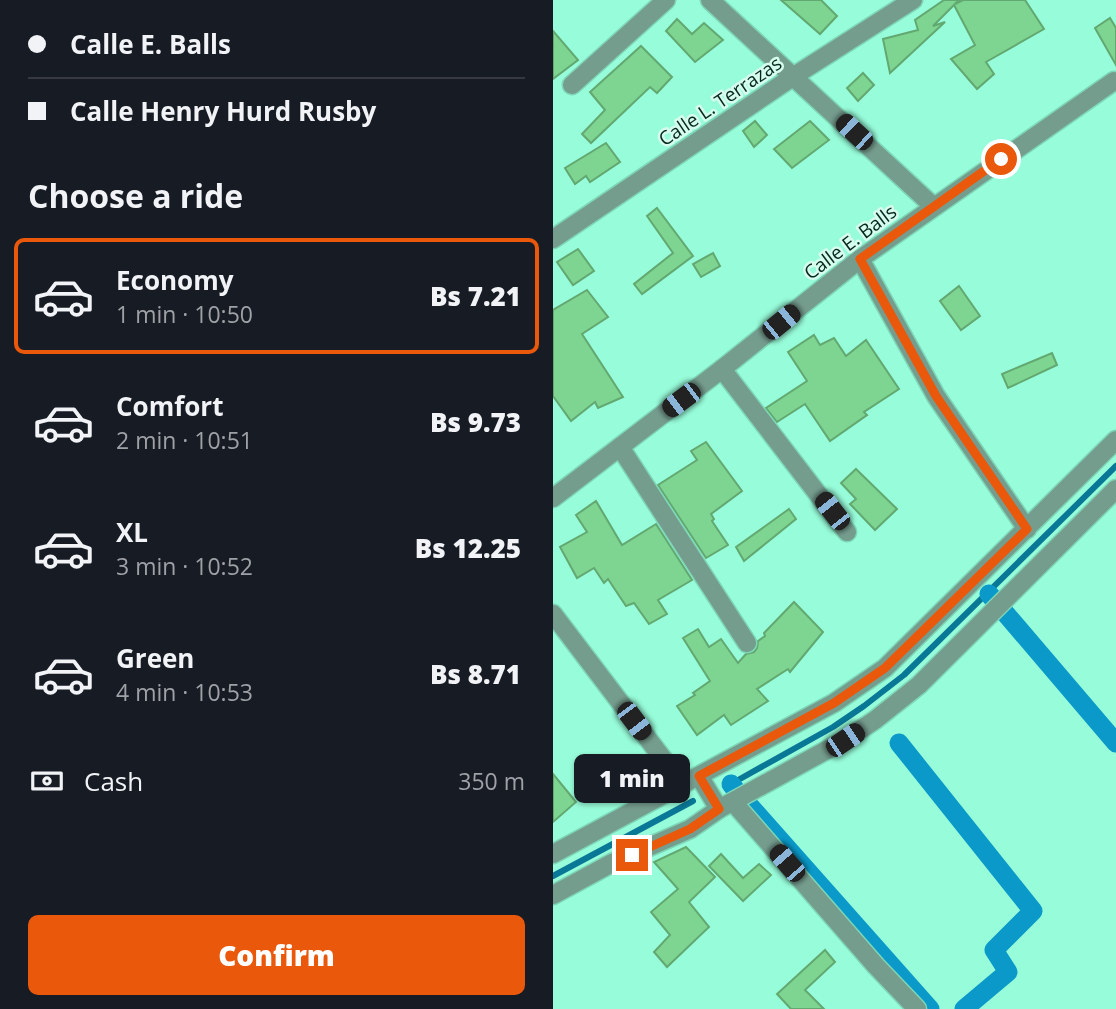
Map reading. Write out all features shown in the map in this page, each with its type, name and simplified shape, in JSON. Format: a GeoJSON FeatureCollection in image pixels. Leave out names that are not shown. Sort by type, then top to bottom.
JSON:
{"type":"FeatureCollection","features":[{"type":"Feature","properties":{"kind":"street"},"geometry":{"type":"LineString","coordinates":[[572,85],[666,0]]}},
{"type":"Feature","properties":{"kind":"street"},"geometry":{"type":"LineString","coordinates":[[710,0],[933,206]]}},
{"type":"Feature","properties":{"kind":"street","name":"Calle L. Terrazas"},"geometry":{"type":"LineString","coordinates":[[553,239],[794,76],[913,0]]}},
{"type":"Feature","properties":{"kind":"street","name":"Calle E. Balls"},"geometry":{"type":"LineString","coordinates":[[553,498],[860,259],[1114,81]]}},
{"type":"Feature","properties":{"kind":"street"},"geometry":{"type":"LineString","coordinates":[[860,259],[936,396],[1027,529]]}},
{"type":"Feature","properties":{"kind":"street"},"geometry":{"type":"LineString","coordinates":[[722,369],[848,532]]}},
{"type":"Feature","properties":{"kind":"street"},"geometry":{"type":"LineString","coordinates":[[553,853],[834,703],[885,668],[1116,440]]}},
{"type":"Feature","properties":{"kind":"street"},"geometry":{"type":"LineString","coordinates":[[620,447],[747,643]]}},
{"type":"Feature","properties":{"kind":"street"},"geometry":{"type":"LineString","coordinates":[[553,895],[612,863],[690,829],[726,805],[845,740],[875,720],[911,692],[1116,489]]}},
{"type":"Feature","properties":{"kind":"street"},"geometry":{"type":"LineString","coordinates":[[553,614],[683,785]]}},
{"type":"Feature","properties":{"kind":"street"},"geometry":{"type":"LineString","coordinates":[[699,776],[917,1009]]}},
{"type":"Feature","properties":{"kind":"building"},"geometry":{"type":"Polygon","coordinates":[[[781,0],[821,0],[837,16],[820,34],[781,0]]]}},
{"type":"Feature","properties":{"kind":"building"},"geometry":{"type":"Polygon","coordinates":[[[944,0],[959,0],[955,4],[963,0],[1025,0],[1044,29],[986,62],[994,74],[977,89],[951,59],[975,45],[954,5],[933,26],[945,22],[890,73],[883,39],[918,30],[915,20],[944,0]]]}},
{"type":"Feature","properties":{"kind":"building"},"geometry":{"type":"Polygon","coordinates":[[[1110,18],[1116,28],[1116,65],[1095,28],[1110,18]]]}},
{"type":"Feature","properties":{"kind":"building"},"geometry":{"type":"Polygon","coordinates":[[[677,19],[692,34],[704,23],[723,40],[695,62],[666,31],[677,19]]]}},
{"type":"Feature","properties":{"kind":"building"},"geometry":{"type":"Polygon","coordinates":[[[553,31],[578,60],[553,79],[553,31]]]}},
{"type":"Feature","properties":{"kind":"building"},"geometry":{"type":"Polygon","coordinates":[[[641,46],[672,77],[657,93],[650,87],[591,143],[582,134],[605,110],[590,92],[641,46]]]}},
{"type":"Feature","properties":{"kind":"building"},"geometry":{"type":"Polygon","coordinates":[[[863,73],[874,85],[858,101],[847,88],[863,73]]]}},
{"type":"Feature","properties":{"kind":"building"},"geometry":{"type":"Polygon","coordinates":[[[755,121],[767,135],[754,147],[743,131],[755,121]]]}},
{"type":"Feature","properties":{"kind":"building"},"geometry":{"type":"Polygon","coordinates":[[[810,121],[829,140],[792,168],[774,149],[810,121]]]}},
{"type":"Feature","properties":{"kind":"building"},"geometry":{"type":"Polygon","coordinates":[[[606,143],[620,162],[590,182],[586,176],[575,184],[565,168],[606,143]]]}},
{"type":"Feature","properties":{"kind":"building"},"geometry":{"type":"Polygon","coordinates":[[[657,208],[693,256],[642,294],[634,284],[673,253],[647,216],[657,208]]]}},
{"type":"Feature","properties":{"kind":"building"},"geometry":{"type":"Polygon","coordinates":[[[578,249],[594,271],[573,285],[557,262],[578,249]]]}},
{"type":"Feature","properties":{"kind":"building"},"geometry":{"type":"Polygon","coordinates":[[[713,253],[720,266],[701,277],[693,264],[713,253]]]}},
{"type":"Feature","properties":{"kind":"building"},"geometry":{"type":"Polygon","coordinates":[[[959,286],[980,316],[961,330],[940,301],[959,286]]]}},
{"type":"Feature","properties":{"kind":"building"},"geometry":{"type":"Polygon","coordinates":[[[587,290],[608,317],[582,334],[623,397],[598,408],[595,402],[571,421],[553,396],[553,310],[587,290]]]}},
{"type":"Feature","properties":{"kind":"building"},"geometry":{"type":"Polygon","coordinates":[[[814,335],[820,345],[834,338],[846,356],[866,340],[899,389],[864,412],[867,415],[830,441],[805,404],[777,422],[766,408],[807,381],[788,352],[814,335]]]}},
{"type":"Feature","properties":{"kind":"building"},"geometry":{"type":"Polygon","coordinates":[[[1052,353],[1057,365],[1008,388],[1002,374],[1052,353]]]}},
{"type":"Feature","properties":{"kind":"building"},"geometry":{"type":"Polygon","coordinates":[[[706,442],[742,491],[711,514],[714,519],[712,521],[728,545],[706,558],[658,485],[697,460],[691,451],[706,442]]]}},
{"type":"Feature","properties":{"kind":"building"},"geometry":{"type":"Polygon","coordinates":[[[856,469],[897,509],[875,530],[850,504],[856,499],[841,483],[856,469]]]}},
{"type":"Feature","properties":{"kind":"building"},"geometry":{"type":"Polygon","coordinates":[[[596,501],[622,545],[656,524],[692,580],[658,600],[667,614],[649,624],[634,603],[626,606],[608,579],[604,583],[594,568],[577,578],[560,547],[587,532],[576,515],[596,501]]]}},
{"type":"Feature","properties":{"kind":"building"},"geometry":{"type":"Polygon","coordinates":[[[789,509],[796,519],[744,561],[736,547],[789,509]]]}},
{"type":"Feature","properties":{"kind":"building"},"geometry":{"type":"Polygon","coordinates":[[[794,602],[823,632],[790,672],[788,669],[757,689],[768,701],[731,725],[724,715],[697,735],[677,706],[695,695],[693,693],[710,681],[683,638],[698,629],[709,647],[721,639],[738,663],[746,654],[754,652],[758,641],[765,636],[764,633],[794,602]]]}},
{"type":"Feature","properties":{"kind":"building"},"geometry":{"type":"Polygon","coordinates":[[[553,774],[576,802],[553,822],[553,774]]]}},
{"type":"Feature","properties":{"kind":"building"},"geometry":{"type":"Polygon","coordinates":[[[686,847],[715,877],[689,902],[709,927],[667,967],[654,952],[670,935],[651,912],[678,889],[654,862],[686,847]]]}},
{"type":"Feature","properties":{"kind":"building"},"geometry":{"type":"Polygon","coordinates":[[[721,854],[743,878],[759,864],[771,875],[743,901],[709,866],[721,854]]]}},
{"type":"Feature","properties":{"kind":"building"},"geometry":{"type":"Polygon","coordinates":[[[825,950],[835,962],[805,990],[824,1009],[791,1009],[777,994],[825,950]]]}},
{"type":"Feature","properties":{"kind":"waterway"},"geometry":{"type":"LineString","coordinates":[[731,784],[833,727],[904,675],[1116,466]]}},
{"type":"Feature","properties":{"kind":"waterway"},"geometry":{"type":"LineString","coordinates":[[989,594],[1116,743]]}},
{"type":"Feature","properties":{"kind":"waterway"},"geometry":{"type":"LineString","coordinates":[[899,743],[1033,911],[994,950],[1008,972],[964,1009]]}},
{"type":"Feature","properties":{"kind":"waterway"},"geometry":{"type":"LineString","coordinates":[[731,784],[735,789]]}},
{"type":"Feature","properties":{"kind":"waterway"},"geometry":{"type":"LineString","coordinates":[[553,876],[693,801]]}},
{"type":"Feature","properties":{"kind":"waterway"},"geometry":{"type":"LineString","coordinates":[[749,805],[930,1009]]}},
{"type":"Feature","properties":{"kind":"route"},"geometry":{"type":"LineString","coordinates":[[632,855],[690,829],[719,809],[699,776],[834,703],[885,668],[1027,529],[936,396],[860,259],[1001,159]]}}]}
